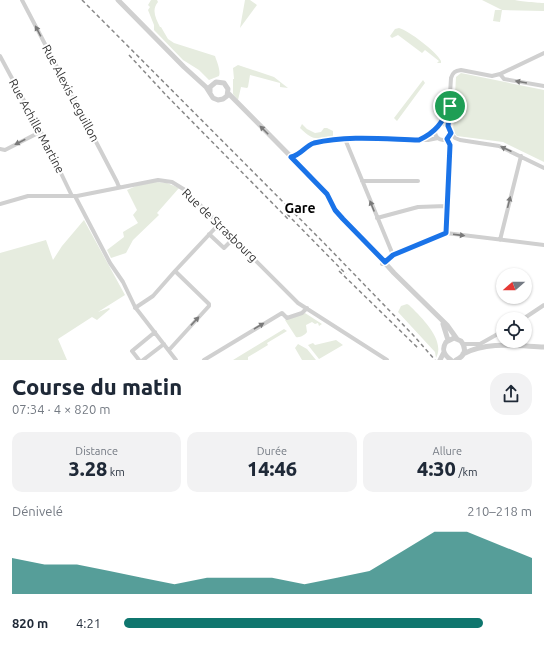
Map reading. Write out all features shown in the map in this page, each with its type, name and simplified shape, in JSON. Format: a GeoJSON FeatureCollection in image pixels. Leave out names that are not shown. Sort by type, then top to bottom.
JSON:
{"type":"FeatureCollection","features":[{"type":"Feature","properties":{"kind":"street","name":"Rue Alexis Leguillon"},"geometry":{"type":"LineString","coordinates":[[22,0],[119,187]]}},
{"type":"Feature","properties":{"kind":"street"},"geometry":{"type":"LineString","coordinates":[[118,0],[184,67],[200,81],[210,92],[213,98],[218,100],[225,98],[228,93],[228,88],[224,83],[218,81],[214,83],[200,81]]}},
{"type":"Feature","properties":{"kind":"street"},"geometry":{"type":"LineString","coordinates":[[544,53],[492,76],[456,70],[451,78],[448,126],[453,137],[457,139],[495,145],[544,168]]}},
{"type":"Feature","properties":{"kind":"street","name":"Rue Achille Martine"},"geometry":{"type":"LineString","coordinates":[[0,56],[109,261],[123,282],[135,308],[176,360]]}},
{"type":"Feature","properties":{"kind":"street"},"geometry":{"type":"LineString","coordinates":[[498,74],[504,79],[544,86]]}},
{"type":"Feature","properties":{"kind":"street"},"geometry":{"type":"LineString","coordinates":[[210,92],[210,87],[214,83]]}},
{"type":"Feature","properties":{"kind":"street"},"geometry":{"type":"LineString","coordinates":[[228,93],[327,194],[335,210],[384,263],[452,331],[457,339],[461,341],[465,349],[459,358]]}},
{"type":"Feature","properties":{"kind":"street"},"geometry":{"type":"LineString","coordinates":[[419,140],[430,135],[440,125],[450,106]]}},
{"type":"Feature","properties":{"kind":"street"},"geometry":{"type":"LineString","coordinates":[[440,125],[444,124],[448,126]]}},
{"type":"Feature","properties":{"kind":"street"},"geometry":{"type":"LineString","coordinates":[[435,130],[438,138]]}},
{"type":"Feature","properties":{"kind":"street"},"geometry":{"type":"LineString","coordinates":[[0,149],[5,150],[40,132]]}},
{"type":"Feature","properties":{"kind":"street"},"geometry":{"type":"LineString","coordinates":[[447,139],[451,133]]}},
{"type":"Feature","properties":{"kind":"street"},"geometry":{"type":"LineString","coordinates":[[291,157],[298,155],[309,145],[345,139],[447,139]]}},
{"type":"Feature","properties":{"kind":"street"},"geometry":{"type":"LineString","coordinates":[[345,139],[393,255]]}},
{"type":"Feature","properties":{"kind":"street"},"geometry":{"type":"LineString","coordinates":[[446,233],[446,206],[450,145],[447,139]]}},
{"type":"Feature","properties":{"kind":"street"},"geometry":{"type":"LineString","coordinates":[[500,240],[521,156]]}},
{"type":"Feature","properties":{"kind":"street","name":"Rue de Strasbourg"},"geometry":{"type":"LineString","coordinates":[[0,204],[28,196],[74,196],[158,180],[172,182],[185,190],[295,300],[387,360]]}},
{"type":"Feature","properties":{"kind":"street"},"geometry":{"type":"LineString","coordinates":[[362,181],[418,181]]}},
{"type":"Feature","properties":{"kind":"street"},"geometry":{"type":"LineString","coordinates":[[377,218],[418,207],[446,206]]}},
{"type":"Feature","properties":{"kind":"street"},"geometry":{"type":"LineString","coordinates":[[135,308],[153,296],[174,271],[219,224]]}},
{"type":"Feature","properties":{"kind":"street"},"geometry":{"type":"LineString","coordinates":[[384,263],[393,255],[446,233],[544,245]]}},
{"type":"Feature","properties":{"kind":"street"},"geometry":{"type":"LineString","coordinates":[[209,234],[224,248],[234,238]]}},
{"type":"Feature","properties":{"kind":"street"},"geometry":{"type":"LineString","coordinates":[[168,350],[209,306],[209,304],[174,271]]}},
{"type":"Feature","properties":{"kind":"street"},"geometry":{"type":"LineString","coordinates":[[532,313],[544,305]]}},
{"type":"Feature","properties":{"kind":"street"},"geometry":{"type":"LineString","coordinates":[[204,360],[282,313],[287,318],[302,313],[307,308]]}},
{"type":"Feature","properties":{"kind":"street"},"geometry":{"type":"LineString","coordinates":[[439,318],[445,328],[448,340],[444,346],[444,352],[440,360]]}},
{"type":"Feature","properties":{"kind":"street"},"geometry":{"type":"LineString","coordinates":[[139,360],[132,350],[154,332]]}},
{"type":"Feature","properties":{"kind":"street"},"geometry":{"type":"LineString","coordinates":[[463,344],[480,344],[496,334]]}},
{"type":"Feature","properties":{"kind":"street"},"geometry":{"type":"LineString","coordinates":[[448,340],[457,339]]}},
{"type":"Feature","properties":{"kind":"street"},"geometry":{"type":"LineString","coordinates":[[143,360],[164,344]]}},
{"type":"Feature","properties":{"kind":"street"},"geometry":{"type":"LineString","coordinates":[[459,358],[480,347],[544,347]]}},
{"type":"Feature","properties":{"kind":"street"},"geometry":{"type":"LineString","coordinates":[[444,352],[450,360]]}},
{"type":"Feature","properties":{"kind":"shaded area"},"geometry":{"type":"Polygon","coordinates":[[[151,0],[157,0],[158,2],[155,8],[155,14],[160,27],[168,39],[174,43],[215,56],[219,69],[219,76],[209,80],[199,70],[183,60],[154,30],[154,25],[148,10],[150,7],[148,5],[151,0]]]}},
{"type":"Feature","properties":{"kind":"shaded area"},"geometry":{"type":"Polygon","coordinates":[[[245,0],[250,0],[257,5],[240,28],[245,0]]]}},
{"type":"Feature","properties":{"kind":"shaded area"},"geometry":{"type":"Polygon","coordinates":[[[482,0],[515,0],[544,3],[544,11],[502,10],[482,0]]]}},
{"type":"Feature","properties":{"kind":"shaded area"},"geometry":{"type":"Polygon","coordinates":[[[495,10],[502,10],[500,22],[493,21],[495,10]]]}},
{"type":"Feature","properties":{"kind":"shaded area"},"geometry":{"type":"Polygon","coordinates":[[[399,28],[409,33],[428,47],[438,57],[441,63],[437,63],[439,61],[425,50],[422,53],[398,35],[392,38],[390,36],[395,29],[399,28]]]}},
{"type":"Feature","properties":{"kind":"shaded area"},"geometry":{"type":"Polygon","coordinates":[[[238,65],[274,77],[288,88],[280,87],[280,83],[250,75],[248,87],[241,87],[238,100],[233,94],[233,68],[238,65]]]}},
{"type":"Feature","properties":{"kind":"shaded area"},"geometry":{"type":"Polygon","coordinates":[[[461,73],[544,90],[544,162],[503,142],[457,136],[453,131],[456,77],[461,73]]]}},
{"type":"Feature","properties":{"kind":"shaded area"},"geometry":{"type":"Polygon","coordinates":[[[423,80],[425,83],[397,121],[394,118],[423,80]]]}},
{"type":"Feature","properties":{"kind":"shaded area"},"geometry":{"type":"Polygon","coordinates":[[[302,124],[307,129],[315,133],[321,132],[324,128],[327,128],[333,131],[333,136],[318,138],[312,137],[300,128],[302,124]]]}},
{"type":"Feature","properties":{"kind":"shaded area"},"geometry":{"type":"Polygon","coordinates":[[[143,183],[167,183],[179,188],[157,213],[159,215],[133,240],[126,253],[111,258],[107,250],[124,237],[123,232],[138,223],[133,215],[137,210],[127,190],[143,183]]]}},
{"type":"Feature","properties":{"kind":"shaded area"},"geometry":{"type":"Polygon","coordinates":[[[84,220],[125,295],[98,312],[109,308],[110,309],[97,320],[92,317],[58,339],[67,360],[0,360],[0,253],[46,240],[53,260],[62,246],[84,220]]]}},
{"type":"Feature","properties":{"kind":"shaded area"},"geometry":{"type":"Polygon","coordinates":[[[407,304],[425,322],[435,336],[438,344],[436,358],[435,352],[398,312],[401,306],[407,304]]]}},
{"type":"Feature","properties":{"kind":"shaded area"},"geometry":{"type":"Polygon","coordinates":[[[305,313],[322,324],[319,326],[318,323],[315,324],[312,322],[306,325],[307,332],[301,337],[296,337],[285,320],[305,313]]]}},
{"type":"Feature","properties":{"kind":"shaded area"},"geometry":{"type":"Polygon","coordinates":[[[284,329],[287,331],[248,357],[248,360],[233,360],[284,329]]]}},
{"type":"Feature","properties":{"kind":"shaded area"},"geometry":{"type":"Polygon","coordinates":[[[336,340],[343,345],[319,359],[308,345],[313,343],[315,345],[336,340]]]}},
{"type":"Feature","properties":{"kind":"shaded area"},"geometry":{"type":"Polygon","coordinates":[[[298,344],[307,349],[316,360],[302,360],[295,348],[298,344]]]}},
{"type":"Feature","properties":{"kind":"railway"},"geometry":{"type":"LineString","coordinates":[[82,0],[323,242],[415,337],[435,360]]}},
{"type":"Feature","properties":{"kind":"railway"},"geometry":{"type":"LineString","coordinates":[[129,55],[166,95],[289,220]]}},
{"type":"Feature","properties":{"kind":"railway"},"geometry":{"type":"LineString","coordinates":[[287,214],[346,274]]}},
{"type":"Feature","properties":{"kind":"railway"},"geometry":{"type":"LineString","coordinates":[[339,271],[419,349]]}},
{"type":"Feature","properties":{"kind":"district","name":"Gare"},"geometry":{"type":"Point","coordinates":[300,208]}},
{"type":"Feature","properties":{"kind":"route"},"geometry":{"type":"LineString","coordinates":[[450,106],[448,126],[451,133],[447,139],[450,145],[446,206],[446,233],[393,255],[385,262],[343,219],[335,210],[327,194],[322,188],[291,157],[298,155],[309,145],[315,143],[345,139],[419,140],[430,135],[440,125],[450,106]]}}]}
